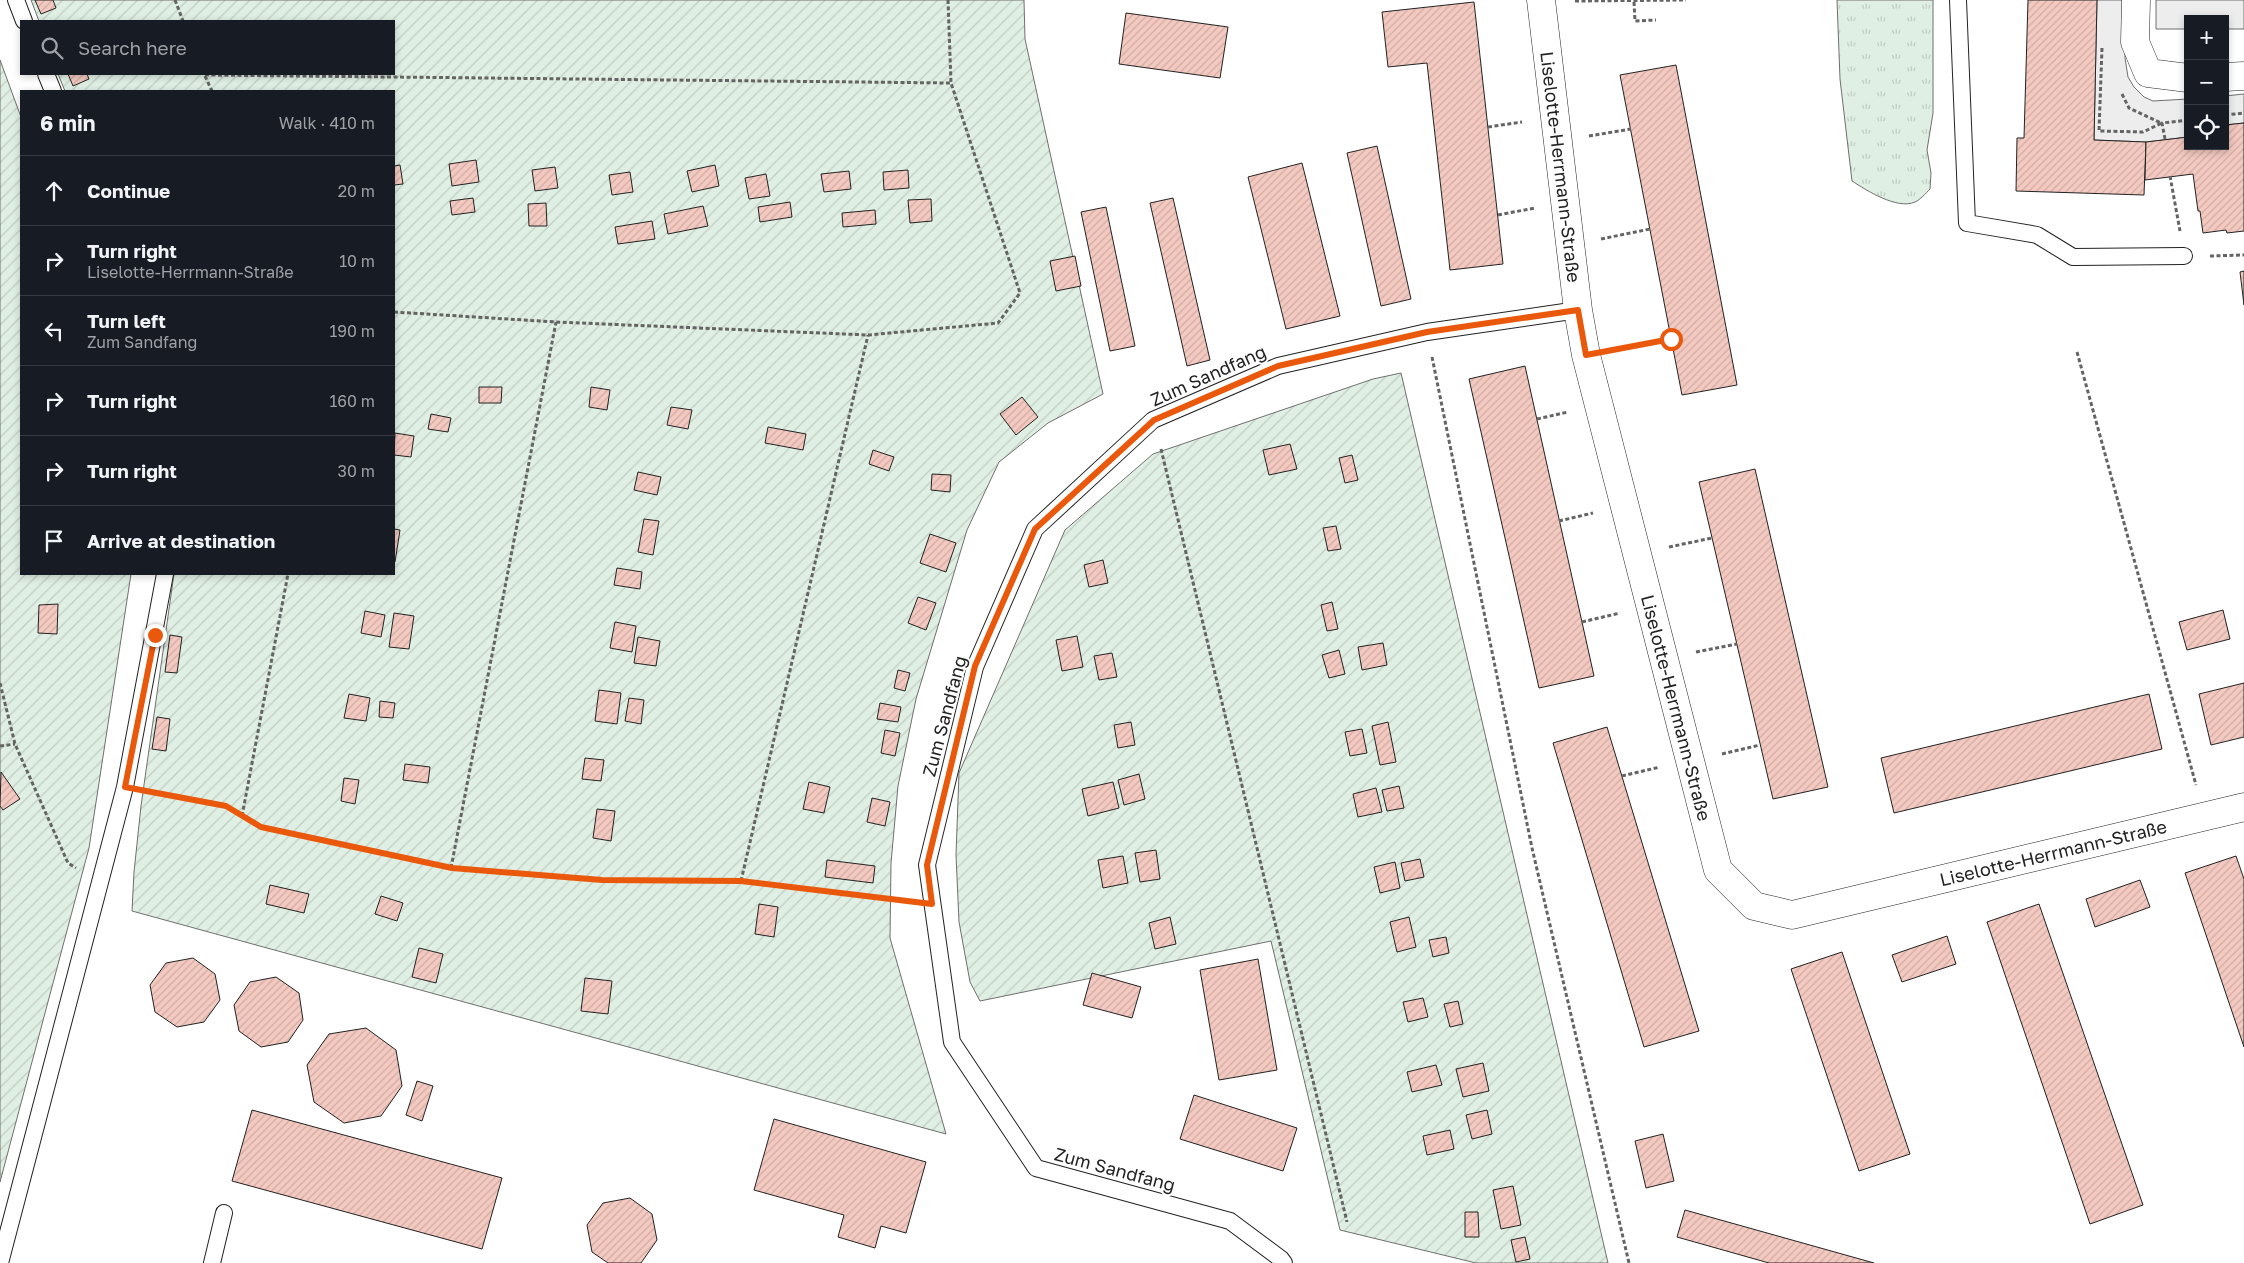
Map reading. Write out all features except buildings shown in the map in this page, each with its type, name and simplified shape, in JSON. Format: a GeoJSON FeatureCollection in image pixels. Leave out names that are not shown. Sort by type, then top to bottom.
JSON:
{"type":"FeatureCollection","features":[{"type":"Feature","properties":{"kind":"street","name":"Liselotte-Herrmann-Straße"},"geometry":{"type":"LineString","coordinates":[[1541,0],[1578,310],[1586,355],[1718,870],[1754,906],[1792,915],[2244,807]]}},
{"type":"Feature","properties":{"kind":"street"},"geometry":{"type":"LineString","coordinates":[[2136,0],[2135,42],[2148,73],[2184,78]]}},
{"type":"Feature","properties":{"kind":"street"},"geometry":{"type":"LineString","coordinates":[[2229,77],[2244,76]]}},
{"type":"Feature","properties":{"kind":"lane"},"geometry":{"type":"LineString","coordinates":[[16,0],[24,20]]}},
{"type":"Feature","properties":{"kind":"lane"},"geometry":{"type":"LineString","coordinates":[[1958,0],[1967,223],[2037,235],[2073,257],[2184,256]]}},
{"type":"Feature","properties":{"kind":"lane"},"geometry":{"type":"LineString","coordinates":[[46,75],[53,90]]}},
{"type":"Feature","properties":{"kind":"lane","name":"Zum Sandfang"},"geometry":{"type":"LineString","coordinates":[[1284,1263],[1230,1221],[1036,1168],[952,1042],[927,865],[975,666],[1035,529],[1154,420],[1278,366],[1427,332],[1578,310]]}},
{"type":"Feature","properties":{"kind":"lane"},"geometry":{"type":"LineString","coordinates":[[0,1263],[125,787],[165,575]]}},
{"type":"Feature","properties":{"kind":"lane"},"geometry":{"type":"LineString","coordinates":[[212,1263],[224,1213]]}},
{"type":"Feature","properties":{"kind":"path"},"geometry":{"type":"LineString","coordinates":[[175,0],[183,20]]}},
{"type":"Feature","properties":{"kind":"path"},"geometry":{"type":"LineString","coordinates":[[395,312],[556,322],[868,335],[998,323],[1020,293],[951,83],[948,0]]}},
{"type":"Feature","properties":{"kind":"path"},"geometry":{"type":"LineString","coordinates":[[1575,1],[1634,2],[1686,0]]}},
{"type":"Feature","properties":{"kind":"path"},"geometry":{"type":"LineString","coordinates":[[1634,2],[1635,21],[1656,20]]}},
{"type":"Feature","properties":{"kind":"path"},"geometry":{"type":"LineString","coordinates":[[2102,47],[2100,131],[2143,132],[2162,123],[2184,120]]}},
{"type":"Feature","properties":{"kind":"path"},"geometry":{"type":"LineString","coordinates":[[212,90],[205,75],[951,83]]}},
{"type":"Feature","properties":{"kind":"path"},"geometry":{"type":"LineString","coordinates":[[2229,115],[2244,113]]}},
{"type":"Feature","properties":{"kind":"path"},"geometry":{"type":"LineString","coordinates":[[2162,123],[2165,139]]}},
{"type":"Feature","properties":{"kind":"path"},"geometry":{"type":"LineString","coordinates":[[1558,140],[1631,129]]}},
{"type":"Feature","properties":{"kind":"path"},"geometry":{"type":"LineString","coordinates":[[1570,245],[1650,229]]}},
{"type":"Feature","properties":{"kind":"path"},"geometry":{"type":"LineString","coordinates":[[452,868],[556,322]]}},
{"type":"Feature","properties":{"kind":"path"},"geometry":{"type":"LineString","coordinates":[[1427,332],[1532,848],[1629,1263]]}},
{"type":"Feature","properties":{"kind":"path"},"geometry":{"type":"LineString","coordinates":[[741,881],[868,335]]}},
{"type":"Feature","properties":{"kind":"path"},"geometry":{"type":"LineString","coordinates":[[1586,355],[1671,339]]}},
{"type":"Feature","properties":{"kind":"path"},"geometry":{"type":"LineString","coordinates":[[2077,352],[2204,817]]}},
{"type":"Feature","properties":{"kind":"path"},"geometry":{"type":"LineString","coordinates":[[1154,420],[1346,1222]]}},
{"type":"Feature","properties":{"kind":"path"},"geometry":{"type":"LineString","coordinates":[[1637,554],[1712,538]]}},
{"type":"Feature","properties":{"kind":"path"},"geometry":{"type":"LineString","coordinates":[[242,816],[288,575]]}},
{"type":"Feature","properties":{"kind":"path"},"geometry":{"type":"LineString","coordinates":[[1582,622],[1650,606]]}},
{"type":"Feature","properties":{"kind":"path"},"geometry":{"type":"LineString","coordinates":[[1664,659],[1736,644]]}},
{"type":"Feature","properties":{"kind":"path"},"geometry":{"type":"LineString","coordinates":[[0,684],[15,744],[68,863],[98,885]]}},
{"type":"Feature","properties":{"kind":"path"},"geometry":{"type":"LineString","coordinates":[[0,746],[15,744]]}},
{"type":"Feature","properties":{"kind":"path"},"geometry":{"type":"LineString","coordinates":[[1622,776],[1760,745]]}},
{"type":"Feature","properties":{"kind":"path"},"geometry":{"type":"LineString","coordinates":[[125,787],[226,806],[261,827],[452,868],[602,880],[741,881],[932,904]]}},
{"type":"Feature","properties":{"kind":"green space"},"geometry":{"type":"Polygon","coordinates":[[[31,0],[1024,0],[1025,39],[1103,394],[1048,423],[999,462],[967,530],[916,699],[898,786],[891,863],[890,938],[946,1134],[132,911],[141,806],[174,575],[395,575],[395,90],[65,90],[58,75],[395,75],[395,20],[39,20],[31,0]]]}},
{"type":"Feature","properties":{"kind":"green space"},"geometry":{"type":"Polygon","coordinates":[[[1837,0],[1933,0],[1933,113],[1927,150],[1931,173],[1930,189],[1915,202],[1908,204],[1882,198],[1852,181],[1840,79],[1837,0]]]}},
{"type":"Feature","properties":{"kind":"green space"},"geometry":{"type":"Polygon","coordinates":[[[0,60],[20,114],[20,575],[131,575],[89,848],[0,1182],[0,60]]]}},
{"type":"Feature","properties":{"kind":"green space"},"geometry":{"type":"Polygon","coordinates":[[[1401,373],[1608,1263],[1476,1263],[1340,1230],[1271,941],[980,1001],[970,982],[959,922],[956,855],[959,773],[1065,530],[1153,454],[1373,379],[1401,373]]]}},
{"type":"Feature","properties":{"kind":"shaded area"},"geometry":{"type":"Polygon","coordinates":[[[2097,0],[2126,0],[2125,58],[2128,77],[2134,87],[2144,97],[2153,101],[2184,99],[2184,137],[2146,142],[2094,140],[2097,0]]]}},
{"type":"Feature","properties":{"kind":"shaded area"},"geometry":{"type":"Polygon","coordinates":[[[2156,0],[2244,0],[2244,29],[2229,29],[2229,15],[2184,15],[2184,29],[2156,29],[2156,0]]]}},
{"type":"Feature","properties":{"kind":"shaded area"},"geometry":{"type":"Polygon","coordinates":[[[2244,94],[2244,123],[2229,125],[2229,96],[2244,94]]]}},
{"type":"Feature","properties":{"kind":"route"},"geometry":{"type":"LineString","coordinates":[[155,635],[125,787],[226,806],[261,827],[452,868],[602,880],[741,881],[932,904],[927,865],[975,666],[1035,529],[1154,420],[1278,366],[1427,332],[1578,310],[1586,355],[1671,339]]}}]}
